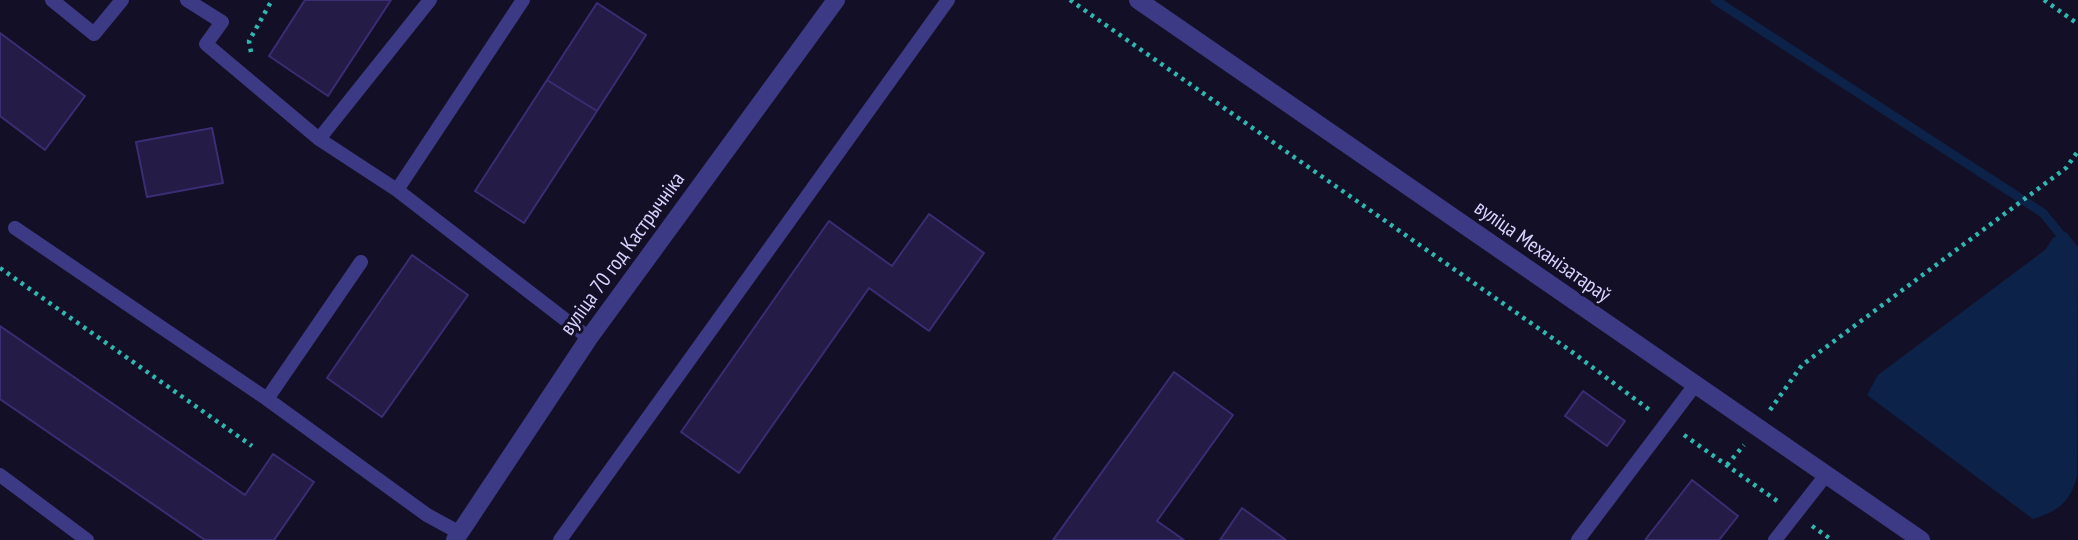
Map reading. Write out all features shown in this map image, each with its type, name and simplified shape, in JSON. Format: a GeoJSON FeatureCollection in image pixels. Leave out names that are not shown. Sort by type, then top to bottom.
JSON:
{"type":"FeatureCollection","features":[{"type":"Feature","properties":{"kind":"street","name":"вуліца 70 год Кастрычніка"},"geometry":{"type":"LineString","coordinates":[[457,536],[589,338],[836,0]]}},
{"type":"Feature","properties":{"kind":"street","name":"вуліца Механізатараў"},"geometry":{"type":"LineString","coordinates":[[1138,0],[1922,540]]}},
{"type":"Feature","properties":{"kind":"lane"},"geometry":{"type":"LineString","coordinates":[[52,0],[94,34],[122,0]]}},
{"type":"Feature","properties":{"kind":"lane"},"geometry":{"type":"LineString","coordinates":[[187,0],[222,22],[206,44],[319,139],[397,190],[589,338]]}},
{"type":"Feature","properties":{"kind":"lane"},"geometry":{"type":"LineString","coordinates":[[319,139],[430,0]]}},
{"type":"Feature","properties":{"kind":"lane"},"geometry":{"type":"LineString","coordinates":[[397,190],[523,0]]}},
{"type":"Feature","properties":{"kind":"lane"},"geometry":{"type":"LineString","coordinates":[[560,540],[948,0]]}},
{"type":"Feature","properties":{"kind":"lane"},"geometry":{"type":"LineString","coordinates":[[15,228],[267,399],[457,536]]}},
{"type":"Feature","properties":{"kind":"lane"},"geometry":{"type":"LineString","coordinates":[[267,399],[361,262]]}},
{"type":"Feature","properties":{"kind":"lane"},"geometry":{"type":"LineString","coordinates":[[1578,540],[1695,385]]}},
{"type":"Feature","properties":{"kind":"lane"},"geometry":{"type":"LineString","coordinates":[[0,475],[87,540]]}},
{"type":"Feature","properties":{"kind":"lane"},"geometry":{"type":"LineString","coordinates":[[1774,540],[1826,475]]}},
{"type":"Feature","properties":{"kind":"path"},"geometry":{"type":"LineString","coordinates":[[252,57],[249,41],[272,0]]}},
{"type":"Feature","properties":{"kind":"path"},"geometry":{"type":"LineString","coordinates":[[1070,0],[1568,349],[1666,423],[1832,540]]}},
{"type":"Feature","properties":{"kind":"path"},"geometry":{"type":"LineString","coordinates":[[2044,0],[2078,23]]}},
{"type":"Feature","properties":{"kind":"path"},"geometry":{"type":"LineString","coordinates":[[1727,465],[1758,428],[1802,365],[2034,192],[2066,167],[2078,151]]}},
{"type":"Feature","properties":{"kind":"path"},"geometry":{"type":"LineString","coordinates":[[0,268],[252,446]]}},
{"type":"Feature","properties":{"kind":"water"},"geometry":{"type":"Polygon","coordinates":[[[2066,232],[2078,247],[2077,476],[2071,493],[2062,505],[2033,519],[1867,395],[1878,375],[2045,250],[2053,238],[2066,232]]]}},
{"type":"Feature","properties":{"kind":"building"},"geometry":{"type":"Polygon","coordinates":[[[305,0],[391,0],[328,96],[269,56],[305,0]]]}},
{"type":"Feature","properties":{"kind":"building"},"geometry":{"type":"Polygon","coordinates":[[[597,3],[646,35],[597,111],[547,80],[597,3]]]}},
{"type":"Feature","properties":{"kind":"building"},"geometry":{"type":"Polygon","coordinates":[[[0,33],[85,96],[45,150],[0,116],[0,33]]]}},
{"type":"Feature","properties":{"kind":"building"},"geometry":{"type":"Polygon","coordinates":[[[547,80],[597,111],[524,223],[475,191],[547,80]]]}},
{"type":"Feature","properties":{"kind":"building"},"geometry":{"type":"Polygon","coordinates":[[[212,128],[223,183],[147,197],[136,142],[212,128]]]}},
{"type":"Feature","properties":{"kind":"building"},"geometry":{"type":"Polygon","coordinates":[[[929,214],[984,253],[929,331],[869,288],[739,473],[681,432],[829,221],[892,266],[929,214]]]}},
{"type":"Feature","properties":{"kind":"building"},"geometry":{"type":"Polygon","coordinates":[[[412,255],[468,295],[382,417],[327,378],[412,255]]]}},
{"type":"Feature","properties":{"kind":"building"},"geometry":{"type":"Polygon","coordinates":[[[0,326],[245,495],[273,454],[314,482],[274,540],[205,540],[0,399],[0,326]]]}},
{"type":"Feature","properties":{"kind":"building"},"geometry":{"type":"Polygon","coordinates":[[[1174,372],[1233,415],[1157,521],[1184,540],[1053,540],[1174,372]]]}},
{"type":"Feature","properties":{"kind":"building"},"geometry":{"type":"Polygon","coordinates":[[[1583,391],[1625,421],[1607,446],[1565,416],[1583,391]]]}},
{"type":"Feature","properties":{"kind":"building"},"geometry":{"type":"Polygon","coordinates":[[[1692,480],[1738,516],[1719,540],[1645,540],[1692,480]]]}},
{"type":"Feature","properties":{"kind":"building"},"geometry":{"type":"Polygon","coordinates":[[[1242,508],[1286,540],[1220,540],[1242,508]]]}},
{"type":"Feature","properties":{"kind":"waterway"},"geometry":{"type":"LineString","coordinates":[[1715,0],[2043,213],[2065,240],[2064,243]]}}]}
